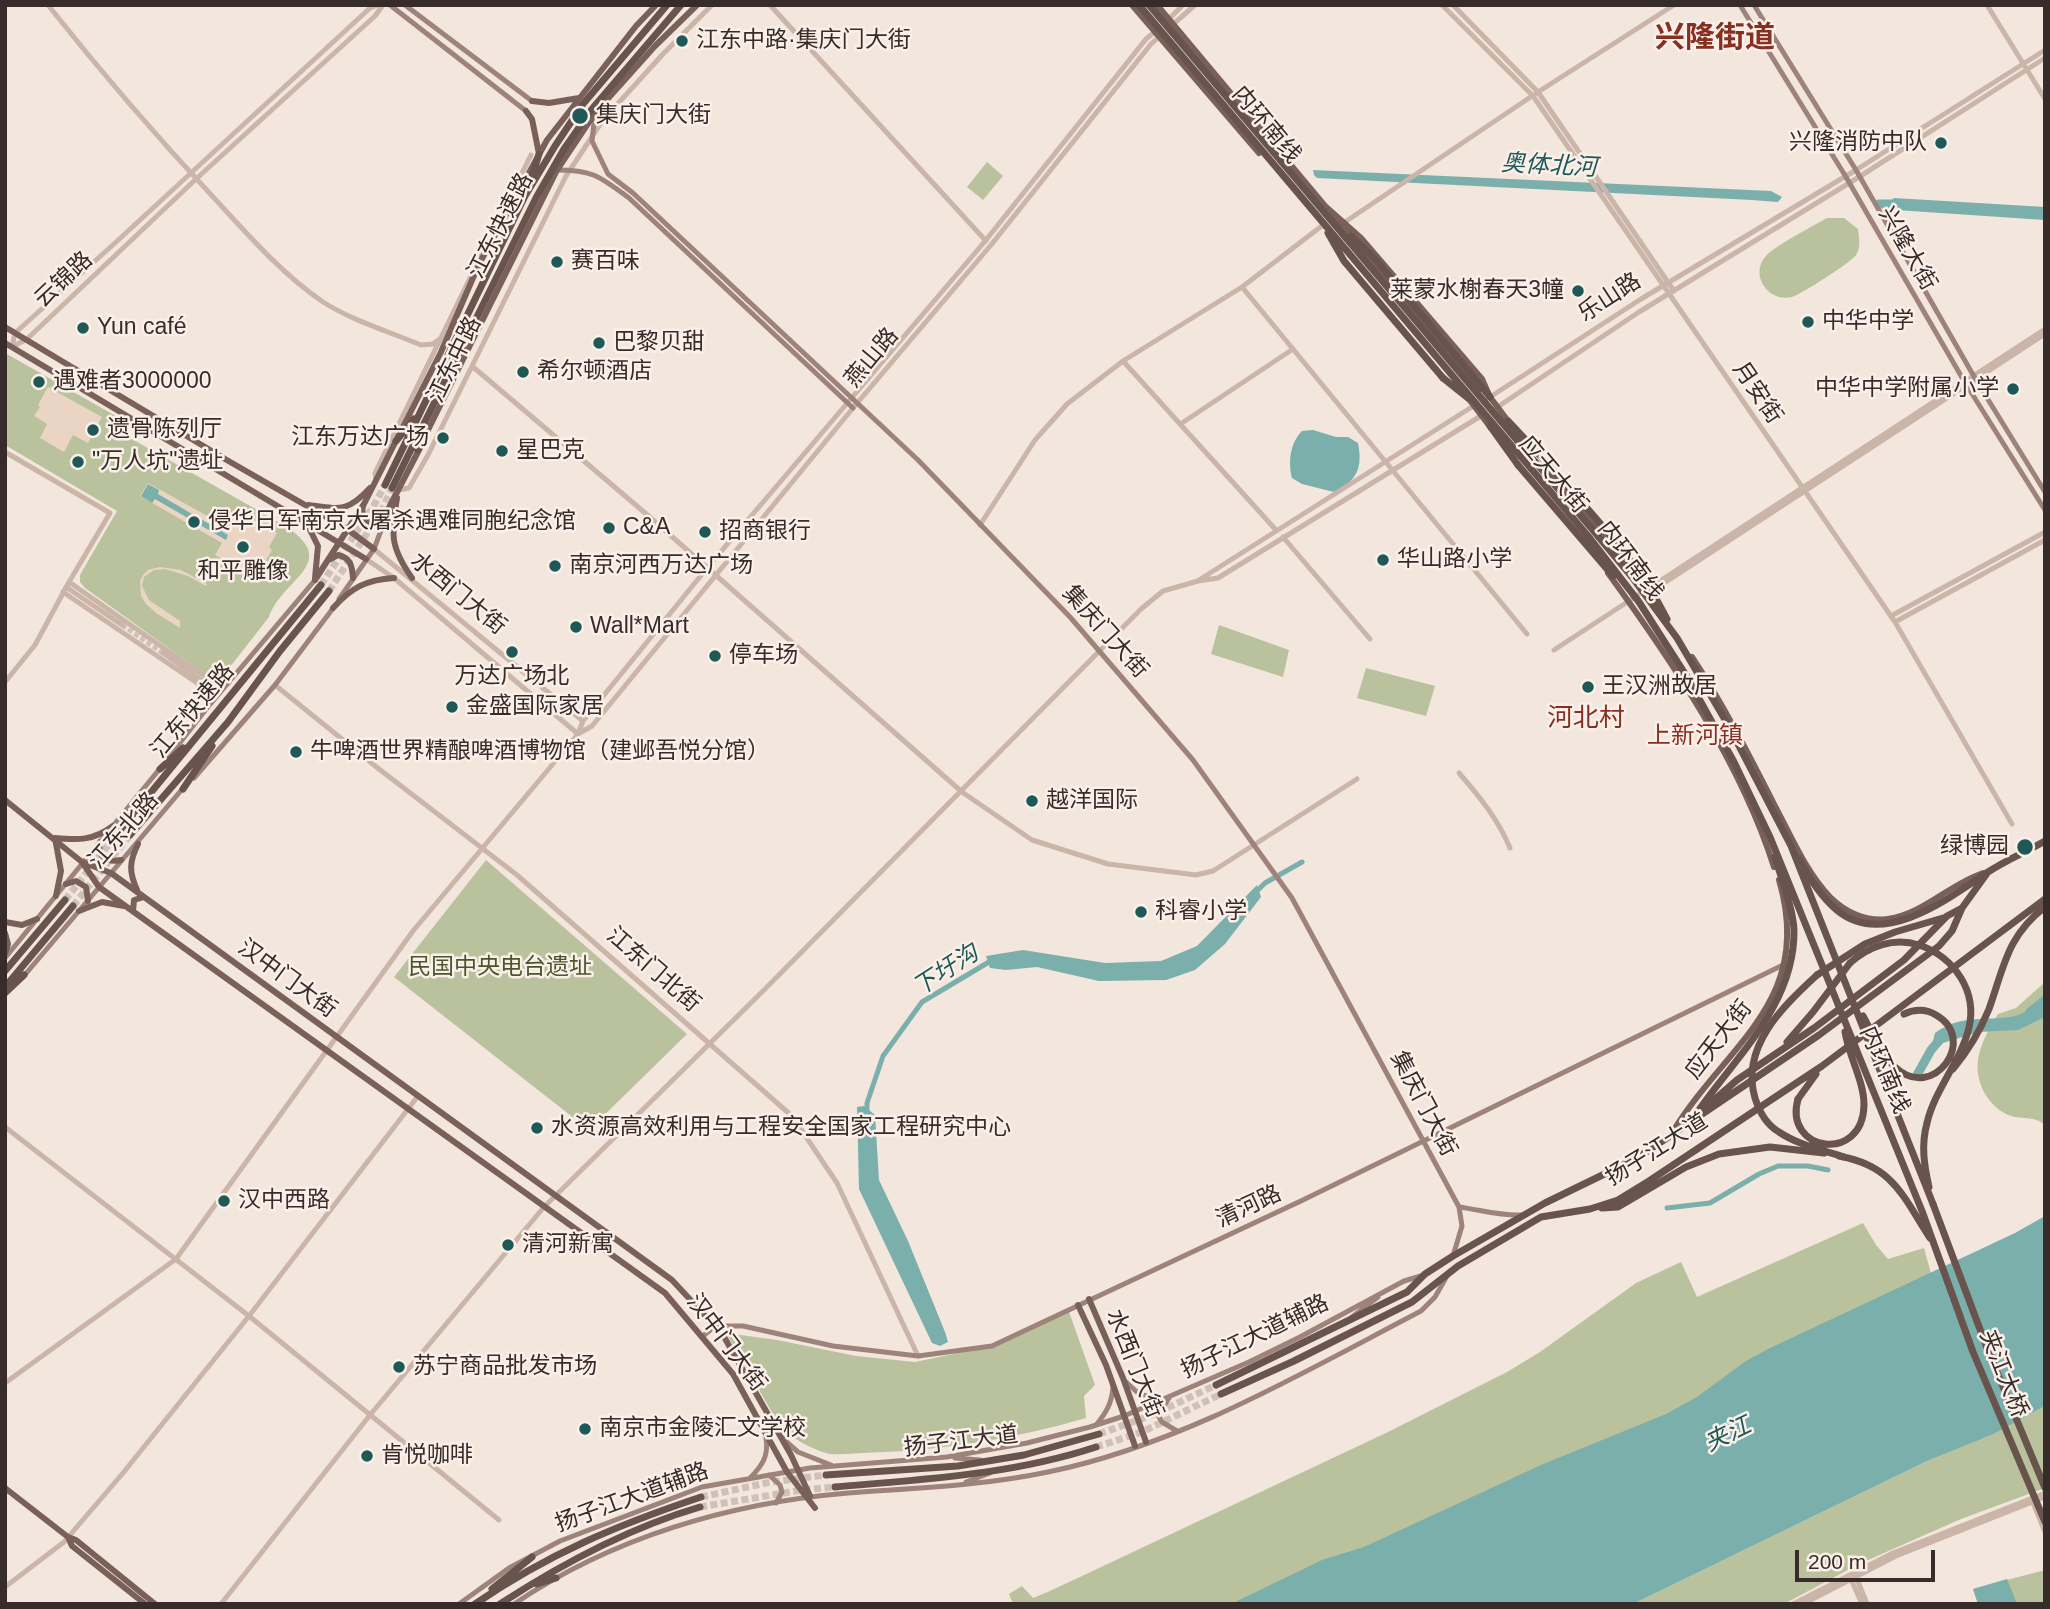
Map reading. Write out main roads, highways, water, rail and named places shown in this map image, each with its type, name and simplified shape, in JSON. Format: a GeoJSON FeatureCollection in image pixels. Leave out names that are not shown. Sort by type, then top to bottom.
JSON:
{"type":"FeatureCollection","features":[{"type":"Feature","properties":{"kind":"highway","name":"江东快速路"},"geometry":{"type":"LineString","coordinates":[[392,488],[525,196],[583,104],[667,5]]}},
{"type":"Feature","properties":{"kind":"highway","name":"江东快速路"},"geometry":{"type":"LineString","coordinates":[[426,409],[564,149],[635,57],[681,5]]}},
{"type":"Feature","properties":{"kind":"highway","name":"内环南线"},"geometry":{"type":"LineString","coordinates":[[1139,5],[1322,210],[1639,602],[1687,677],[1734,762],[1770,837],[1931,1239]]}},
{"type":"Feature","properties":{"kind":"highway","name":"内环南线"},"geometry":{"type":"LineString","coordinates":[[1149,5],[1632,577],[1676,638],[1727,723],[1791,846],[1933,1204]]}},
{"type":"Feature","properties":{"kind":"highway"},"geometry":{"type":"LineString","coordinates":[[525,196],[535,155]]}},
{"type":"Feature","properties":{"kind":"highway"},"geometry":{"type":"LineString","coordinates":[[534,202],[557,170]]}},
{"type":"Feature","properties":{"kind":"highway"},"geometry":{"type":"LineString","coordinates":[[1322,210],[1374,258],[1490,397]]}},
{"type":"Feature","properties":{"kind":"highway"},"geometry":{"type":"LineString","coordinates":[[1322,210],[1344,261],[1443,378],[1468,398]]}},
{"type":"Feature","properties":{"kind":"highway"},"geometry":{"type":"LineString","coordinates":[[396,441],[426,409]]}},
{"type":"Feature","properties":{"kind":"highway"},"geometry":{"type":"LineString","coordinates":[[418,450],[426,409]]}},
{"type":"Feature","properties":{"kind":"highway"},"geometry":{"type":"LineString","coordinates":[[1508,421],[1617,545],[1659,603],[1676,638]]}},
{"type":"Feature","properties":{"kind":"highway"},"geometry":{"type":"LineString","coordinates":[[1490,426],[1518,465],[1621,585],[1665,646]]}},
{"type":"Feature","properties":{"kind":"highway","name":"江东快速路"},"geometry":{"type":"LineString","coordinates":[[117,828],[201,732],[318,582]]}},
{"type":"Feature","properties":{"kind":"highway","name":"江东快速路"},"geometry":{"type":"LineString","coordinates":[[130,835],[228,722],[280,651],[329,591]]}},
{"type":"Feature","properties":{"kind":"highway"},"geometry":{"type":"LineString","coordinates":[[183,789],[228,722]]}},
{"type":"Feature","properties":{"kind":"highway"},"geometry":{"type":"LineString","coordinates":[[160,769],[201,732]]}},
{"type":"Feature","properties":{"kind":"highway"},"geometry":{"type":"LineString","coordinates":[[1692,1121],[1711,1091],[1770,1014],[1782,989],[1794,927],[1770,837]]}},
{"type":"Feature","properties":{"kind":"highway"},"geometry":{"type":"LineString","coordinates":[[1791,846],[1811,880],[1838,911],[1850,918],[1885,925],[1906,920],[2041,843]]}},
{"type":"Feature","properties":{"kind":"highway","name":"扬子江大道"},"geometry":{"type":"LineString","coordinates":[[1216,1385],[1407,1292],[1425,1274],[1453,1256],[1525,1215],[1623,1166],[1671,1135],[1819,1035],[1939,946],[1952,931],[1962,908],[1988,872]]}},
{"type":"Feature","properties":{"kind":"highway","name":"扬子江大道"},"geometry":{"type":"LineString","coordinates":[[1221,1394],[1412,1302],[1458,1266],[1541,1217],[1590,1209],[1618,1199],[1649,1181],[1822,1066],[2045,899]]}},
{"type":"Feature","properties":{"kind":"highway"},"geometry":{"type":"LineString","coordinates":[[5,971],[65,900]]}},
{"type":"Feature","properties":{"kind":"highway"},"geometry":{"type":"LineString","coordinates":[[1951,1073],[1966,1054],[1982,1025],[2008,950],[2019,932],[2045,907]]}},
{"type":"Feature","properties":{"kind":"highway","name":"扬子江大道"},"geometry":{"type":"LineString","coordinates":[[1692,1121],[1717,1096],[1904,960],[1947,916],[1962,908]]}},
{"type":"Feature","properties":{"kind":"highway"},"geometry":{"type":"LineString","coordinates":[[5,987],[76,909]]}},
{"type":"Feature","properties":{"kind":"highway"},"geometry":{"type":"LineString","coordinates":[[1931,1239],[1903,1192],[1891,1180],[1872,1167],[1780,1133],[1764,1117],[1753,1091],[1752,1063],[1763,1037],[1782,1010],[1817,975],[1865,944],[1947,916]]}},
{"type":"Feature","properties":{"kind":"highway"},"geometry":{"type":"LineString","coordinates":[[1778,1052],[1860,954],[1882,944],[1905,943],[1934,952],[1951,965],[1966,988],[1970,1013],[1965,1042],[1931,1108],[1923,1141],[1923,1156],[1933,1204]]}},
{"type":"Feature","properties":{"kind":"highway"},"geometry":{"type":"LineString","coordinates":[[5,993],[24,975]]}},
{"type":"Feature","properties":{"kind":"highway"},"geometry":{"type":"LineString","coordinates":[[1849,991],[1879,1046],[1897,1069],[1922,1078],[1937,1073],[1947,1064],[1952,1052],[1953,1038],[1948,1025],[1935,1014],[1924,1011],[1888,1018]]}},
{"type":"Feature","properties":{"kind":"highway"},"geometry":{"type":"LineString","coordinates":[[1822,1066],[1798,1098],[1796,1113],[1798,1124],[1807,1136],[1814,1141],[1834,1145],[1852,1138],[1859,1129],[1863,1116],[1863,1091],[1848,1050],[1844,1024]]}},
{"type":"Feature","properties":{"kind":"highway"},"geometry":{"type":"LineString","coordinates":[[1590,1209],[1618,1207],[1698,1161],[1739,1150],[1770,1147],[1844,1157]]}},
{"type":"Feature","properties":{"kind":"highway","name":"夹江大桥"},"geometry":{"type":"LineString","coordinates":[[1933,1204],[2045,1493]]}},
{"type":"Feature","properties":{"kind":"highway","name":"夹江大桥"},"geometry":{"type":"LineString","coordinates":[[1931,1239],[1978,1363],[2045,1522]]}},
{"type":"Feature","properties":{"kind":"highway","name":"扬子江大道"},"geometry":{"type":"LineString","coordinates":[[826,1475],[958,1466],[1024,1455],[1099,1434]]}},
{"type":"Feature","properties":{"kind":"highway","name":"扬子江大道"},"geometry":{"type":"LineString","coordinates":[[835,1487],[925,1480],[1018,1468],[1096,1447]]}},
{"type":"Feature","properties":{"kind":"highway"},"geometry":{"type":"LineString","coordinates":[[475,1604],[587,1539],[626,1522],[701,1497]]}},
{"type":"Feature","properties":{"kind":"highway"},"geometry":{"type":"LineString","coordinates":[[500,1604],[579,1556],[622,1534],[700,1507]]}},
{"type":"Feature","properties":{"kind":"highway"},"geometry":{"type":"LineString","coordinates":[[486,1596],[532,1557]]}},
{"type":"Feature","properties":{"kind":"highway"},"geometry":{"type":"LineString","coordinates":[[526,1588],[556,1578]]}},
{"type":"Feature","properties":{"kind":"main road"},"geometry":{"type":"LineString","coordinates":[[390,5],[526,111],[532,119],[535,155]]}},
{"type":"Feature","properties":{"kind":"main road"},"geometry":{"type":"LineString","coordinates":[[405,5],[532,101],[549,103],[579,98]]}},
{"type":"Feature","properties":{"kind":"main road","name":"江东中路"},"geometry":{"type":"LineString","coordinates":[[318,582],[327,562],[376,481],[441,352],[479,264],[535,155],[636,26],[656,5]]}},
{"type":"Feature","properties":{"kind":"main road","name":"江东中路"},"geometry":{"type":"LineString","coordinates":[[387,514],[392,488],[418,450],[557,170],[595,113],[655,46],[697,5]]}},
{"type":"Feature","properties":{"kind":"main road","name":"应天大街"},"geometry":{"type":"LineString","coordinates":[[1132,5],[1323,225],[1585,539],[1680,676],[1765,837],[1787,916],[1786,966],[1761,1019],[1688,1106],[1671,1135]]}},
{"type":"Feature","properties":{"kind":"main road","name":"应天大街"},"geometry":{"type":"LineString","coordinates":[[1157,5],[1322,210],[1475,384],[1490,397]]}},
{"type":"Feature","properties":{"kind":"main road","name":"兴隆大街"},"geometry":{"type":"LineString","coordinates":[[1740,5],[1847,180],[1965,384],[2045,510]]}},
{"type":"Feature","properties":{"kind":"main road","name":"兴隆大街"},"geometry":{"type":"LineString","coordinates":[[1754,5],[1858,173],[1975,378],[2045,492]]}},
{"type":"Feature","properties":{"kind":"main road"},"geometry":{"type":"LineString","coordinates":[[595,113],[592,141],[606,177]]}},
{"type":"Feature","properties":{"kind":"main road"},"geometry":{"type":"LineString","coordinates":[[557,170],[583,170],[606,177]]}},
{"type":"Feature","properties":{"kind":"main road","name":"集庆门大街"},"geometry":{"type":"LineString","coordinates":[[606,177],[918,460],[1070,617],[1193,760],[1282,885],[1366,1032],[1459,1207]]}},
{"type":"Feature","properties":{"kind":"main road","name":"应天大街"},"geometry":{"type":"LineString","coordinates":[[1322,210],[1345,222],[1482,379],[1497,407],[1648,592],[1722,706],[1813,873],[1828,894],[1840,905],[1862,917],[1886,919],[1901,916],[1969,877],[1988,872]]}},
{"type":"Feature","properties":{"kind":"main road","name":"水西门大街"},"geometry":{"type":"LineString","coordinates":[[5,327],[347,529],[374,549]]}},
{"type":"Feature","properties":{"kind":"main road","name":"水西门大街"},"geometry":{"type":"LineString","coordinates":[[9,345],[366,559]]}},
{"type":"Feature","properties":{"kind":"main road"},"geometry":{"type":"LineString","coordinates":[[305,505],[341,508],[352,505],[376,481]]}},
{"type":"Feature","properties":{"kind":"main road"},"geometry":{"type":"LineString","coordinates":[[392,488],[394,543],[398,558],[412,578]]}},
{"type":"Feature","properties":{"kind":"main road"},"geometry":{"type":"LineString","coordinates":[[364,503],[363,516],[371,523],[382,521],[387,514]]}},
{"type":"Feature","properties":{"kind":"main road","name":"江东北路"},"geometry":{"type":"LineString","coordinates":[[5,998],[76,909],[88,901],[275,685],[374,549],[387,514]]}},
{"type":"Feature","properties":{"kind":"main road"},"geometry":{"type":"LineString","coordinates":[[302,522],[312,531],[318,546],[318,582]]}},
{"type":"Feature","properties":{"kind":"main road"},"geometry":{"type":"LineString","coordinates":[[327,562],[338,555],[348,559],[352,563],[353,578]]}},
{"type":"Feature","properties":{"kind":"main road"},"geometry":{"type":"LineString","coordinates":[[333,608],[349,591],[377,579],[394,578]]}},
{"type":"Feature","properties":{"kind":"main road","name":"江东北路"},"geometry":{"type":"LineString","coordinates":[[5,956],[82,862],[117,828],[207,708],[318,582]]}},
{"type":"Feature","properties":{"kind":"main road","name":"汉中门大街"},"geometry":{"type":"LineString","coordinates":[[5,800],[82,862],[99,887],[665,1293],[733,1374],[788,1472],[809,1498]]}},
{"type":"Feature","properties":{"kind":"main road"},"geometry":{"type":"LineString","coordinates":[[56,896],[61,871],[55,838],[89,839],[117,828]]}},
{"type":"Feature","properties":{"kind":"main road"},"geometry":{"type":"LineString","coordinates":[[100,842],[99,851],[102,857],[110,861],[121,860]]}},
{"type":"Feature","properties":{"kind":"main road"},"geometry":{"type":"LineString","coordinates":[[133,911],[134,900],[141,895],[130,868],[138,844]]}},
{"type":"Feature","properties":{"kind":"main road","name":"汉中门大街"},"geometry":{"type":"LineString","coordinates":[[82,862],[111,873],[672,1280],[715,1326],[737,1359],[798,1470],[809,1498]]}},
{"type":"Feature","properties":{"kind":"main road"},"geometry":{"type":"LineString","coordinates":[[66,884],[76,881],[80,883],[88,892],[88,901]]}},
{"type":"Feature","properties":{"kind":"main road"},"geometry":{"type":"LineString","coordinates":[[76,909],[103,902],[127,906]]}},
{"type":"Feature","properties":{"kind":"main road"},"geometry":{"type":"LineString","coordinates":[[5,922],[22,925],[37,919]]}},
{"type":"Feature","properties":{"kind":"main road"},"geometry":{"type":"LineString","coordinates":[[5,933],[8,944],[5,956]]}},
{"type":"Feature","properties":{"kind":"main road","name":"清河路"},"geometry":{"type":"LineString","coordinates":[[715,1326],[743,1326],[833,1346],[918,1356],[992,1346],[1303,1200],[1786,966]]}},
{"type":"Feature","properties":{"kind":"main road"},"geometry":{"type":"LineString","coordinates":[[1453,1256],[1462,1226],[1459,1207],[1505,1216],[1525,1215]]}},
{"type":"Feature","properties":{"kind":"main road","name":"扬子江大道辅路"},"geometry":{"type":"LineString","coordinates":[[458,1604],[509,1568],[560,1541],[702,1488],[798,1470],[947,1457],[1027,1443],[1095,1426],[1166,1399],[1300,1338],[1404,1281],[1425,1274]]}},
{"type":"Feature","properties":{"kind":"main road","name":"扬子江大道辅路"},"geometry":{"type":"LineString","coordinates":[[514,1604],[556,1578],[644,1537],[695,1520],[809,1498],[957,1486],[1050,1472],[1178,1431],[1261,1393],[1421,1311],[1435,1297],[1447,1276]]}},
{"type":"Feature","properties":{"kind":"main road"},"geometry":{"type":"LineString","coordinates":[[1344,1323],[1385,1291]]}},
{"type":"Feature","properties":{"kind":"main road","name":"水西门大街"},"geometry":{"type":"LineString","coordinates":[[1089,1300],[1124,1381],[1146,1442]]}},
{"type":"Feature","properties":{"kind":"main road","name":"水西门大街"},"geometry":{"type":"LineString","coordinates":[[1078,1304],[1113,1384],[1135,1446]]}},
{"type":"Feature","properties":{"kind":"main road"},"geometry":{"type":"LineString","coordinates":[[703,1336],[715,1326]]}},
{"type":"Feature","properties":{"kind":"main road"},"geometry":{"type":"LineString","coordinates":[[1124,1381],[1138,1393],[1166,1399],[1158,1415],[1162,1422],[1178,1431]]}},
{"type":"Feature","properties":{"kind":"main road"},"geometry":{"type":"LineString","coordinates":[[1095,1426],[1106,1414],[1112,1399],[1113,1384]]}},
{"type":"Feature","properties":{"kind":"main road"},"geometry":{"type":"LineString","coordinates":[[749,1479],[763,1465],[768,1447],[765,1431]]}},
{"type":"Feature","properties":{"kind":"main road"},"geometry":{"type":"LineString","coordinates":[[780,1436],[798,1452],[834,1466]]}},
{"type":"Feature","properties":{"kind":"main road"},"geometry":{"type":"LineString","coordinates":[[947,1457],[991,1461]]}},
{"type":"Feature","properties":{"kind":"main road"},"geometry":{"type":"LineString","coordinates":[[957,1486],[995,1471]]}},
{"type":"Feature","properties":{"kind":"main road"},"geometry":{"type":"LineString","coordinates":[[769,1475],[780,1485],[782,1492],[776,1503]]}},
{"type":"Feature","properties":{"kind":"main road"},"geometry":{"type":"LineString","coordinates":[[5,1488],[68,1537],[76,1540],[155,1604]]}},
{"type":"Feature","properties":{"kind":"main road"},"geometry":{"type":"LineString","coordinates":[[68,1537],[72,1546],[145,1604]]}},
{"type":"Feature","properties":{"kind":"water"},"geometry":{"type":"Polygon","coordinates":[[[1313,170],[1771,191],[1782,197],[1778,202],[1317,178],[1313,170]]]}},
{"type":"Feature","properties":{"kind":"water"},"geometry":{"type":"Polygon","coordinates":[[[1894,198],[2045,207],[2045,220],[1896,210],[1887,204],[1894,198]]]}},
{"type":"Feature","properties":{"kind":"water"},"geometry":{"type":"Polygon","coordinates":[[[1313,430],[1336,437],[1348,437],[1358,443],[1360,460],[1357,473],[1334,492],[1302,484],[1292,478],[1290,459],[1295,441],[1302,431],[1313,430]]]}},
{"type":"Feature","properties":{"kind":"water"},"geometry":{"type":"Polygon","coordinates":[[[148,484],[159,490],[158,494],[228,535],[226,540],[155,499],[152,503],[141,496],[148,484]]]}},
{"type":"Feature","properties":{"kind":"water"},"geometry":{"type":"Polygon","coordinates":[[[1257,885],[1261,897],[1225,944],[1195,970],[1166,980],[1099,981],[1037,967],[1006,970],[990,968],[986,956],[1023,950],[1105,963],[1161,961],[1197,946],[1257,885]]]}},
{"type":"Feature","properties":{"kind":"water"},"geometry":{"type":"Polygon","coordinates":[[[2045,1002],[2045,1017],[2018,1030],[1979,1032],[1936,1045],[1933,1041],[1935,1033],[1955,1023],[2015,1016],[2045,1002]]]}},
{"type":"Feature","properties":{"kind":"water"},"geometry":{"type":"Polygon","coordinates":[[[864,1106],[875,1115],[879,1180],[908,1241],[945,1332],[948,1342],[940,1346],[932,1343],[859,1189],[857,1107],[864,1106]]]}},
{"type":"Feature","properties":{"kind":"water","name":"夹江"},"geometry":{"type":"Polygon","coordinates":[[[2045,1216],[2045,1406],[1994,1434],[1925,1462],[1633,1604],[1231,1604],[1322,1560],[1364,1547],[1541,1465],[1666,1414],[1697,1397],[1746,1361],[1768,1349],[2015,1233],[2045,1216]]]}},
{"type":"Feature","properties":{"kind":"water"},"geometry":{"type":"Polygon","coordinates":[[[2007,1579],[2017,1604],[1978,1604],[1973,1589],[2007,1579]]]}},
{"type":"Feature","properties":{"kind":"waterway","name":"奥体北河"},"geometry":{"type":"LineString","coordinates":[[1879,204],[1896,204]]}},
{"type":"Feature","properties":{"kind":"waterway","name":"下圩沟"},"geometry":{"type":"LineString","coordinates":[[1254,894],[1265,883],[1302,862]]}},
{"type":"Feature","properties":{"kind":"waterway","name":"下圩沟"},"geometry":{"type":"LineString","coordinates":[[867,1114],[867,1103],[883,1056],[922,1002],[994,959]]}},
{"type":"Feature","properties":{"kind":"waterway"},"geometry":{"type":"LineString","coordinates":[[2030,1012],[2045,1000]]}},
{"type":"Feature","properties":{"kind":"waterway"},"geometry":{"type":"LineString","coordinates":[[1917,1075],[1931,1050],[1943,1036]]}},
{"type":"Feature","properties":{"kind":"waterway"},"geometry":{"type":"LineString","coordinates":[[1667,1208],[1710,1203],[1778,1166],[1808,1166],[1828,1170]]}},
{"type":"Feature","properties":{"kind":"tunnel"},"geometry":{"type":"LineString","coordinates":[[321,585],[385,485]]}},
{"type":"Feature","properties":{"kind":"tunnel"},"geometry":{"type":"LineString","coordinates":[[329,591],[381,512],[392,488]]}},
{"type":"Feature","properties":{"kind":"tunnel"},"geometry":{"type":"LineString","coordinates":[[122,625],[163,653]]}},
{"type":"Feature","properties":{"kind":"tunnel"},"geometry":{"type":"LineString","coordinates":[[65,900],[121,829]]}},
{"type":"Feature","properties":{"kind":"tunnel"},"geometry":{"type":"LineString","coordinates":[[73,906],[130,835]]}},
{"type":"Feature","properties":{"kind":"tunnel"},"geometry":{"type":"LineString","coordinates":[[1099,1434],[1152,1415],[1216,1385]]}},
{"type":"Feature","properties":{"kind":"tunnel"},"geometry":{"type":"LineString","coordinates":[[1096,1447],[1142,1432],[1221,1394]]}},
{"type":"Feature","properties":{"kind":"tunnel"},"geometry":{"type":"LineString","coordinates":[[701,1497],[771,1482],[826,1475]]}},
{"type":"Feature","properties":{"kind":"tunnel"},"geometry":{"type":"LineString","coordinates":[[700,1507],[835,1487]]}},
{"type":"Feature","properties":{"kind":"place","name":"江东中路·集庆门大街"},"geometry":{"type":"Point","coordinates":[682,41]}},
{"type":"Feature","properties":{"kind":"place","name":"集庆门大街"},"geometry":{"type":"Point","coordinates":[580,116]}},
{"type":"Feature","properties":{"kind":"place","name":"兴隆消防中队"},"geometry":{"type":"Point","coordinates":[1941,143]}},
{"type":"Feature","properties":{"kind":"place","name":"赛百味"},"geometry":{"type":"Point","coordinates":[557,262]}},
{"type":"Feature","properties":{"kind":"place","name":"莱蒙水榭春天3幢"},"geometry":{"type":"Point","coordinates":[1578,291]}},
{"type":"Feature","properties":{"kind":"place","name":"中华中学"},"geometry":{"type":"Point","coordinates":[1808,322]}},
{"type":"Feature","properties":{"kind":"place","name":"Yun café"},"geometry":{"type":"Point","coordinates":[83,328]}},
{"type":"Feature","properties":{"kind":"place","name":"巴黎贝甜"},"geometry":{"type":"Point","coordinates":[599,343]}},
{"type":"Feature","properties":{"kind":"place","name":"希尔顿酒店"},"geometry":{"type":"Point","coordinates":[523,372]}},
{"type":"Feature","properties":{"kind":"place","name":"遇难者3000000"},"geometry":{"type":"Point","coordinates":[39,382]}},
{"type":"Feature","properties":{"kind":"place","name":"中华中学附属小学"},"geometry":{"type":"Point","coordinates":[2013,389]}},
{"type":"Feature","properties":{"kind":"place","name":"遗骨陈列厅"},"geometry":{"type":"Point","coordinates":[93,430]}},
{"type":"Feature","properties":{"kind":"place","name":"江东万达广场"},"geometry":{"type":"Point","coordinates":[443,438]}},
{"type":"Feature","properties":{"kind":"place","name":"星巴克"},"geometry":{"type":"Point","coordinates":[502,451]}},
{"type":"Feature","properties":{"kind":"place","name":"\"万人坑\"遗址"},"geometry":{"type":"Point","coordinates":[78,462]}},
{"type":"Feature","properties":{"kind":"place","name":"侵华日军南京大屠杀遇难同胞纪念馆"},"geometry":{"type":"Point","coordinates":[194,522]}},
{"type":"Feature","properties":{"kind":"place","name":"C&A"},"geometry":{"type":"Point","coordinates":[609,528]}},
{"type":"Feature","properties":{"kind":"place","name":"招商银行"},"geometry":{"type":"Point","coordinates":[705,532]}},
{"type":"Feature","properties":{"kind":"place","name":"和平雕像"},"geometry":{"type":"Point","coordinates":[243,547]}},
{"type":"Feature","properties":{"kind":"place","name":"华山路小学"},"geometry":{"type":"Point","coordinates":[1383,560]}},
{"type":"Feature","properties":{"kind":"place","name":"南京河西万达广场"},"geometry":{"type":"Point","coordinates":[555,566]}},
{"type":"Feature","properties":{"kind":"place","name":"Wall*Mart"},"geometry":{"type":"Point","coordinates":[576,627]}},
{"type":"Feature","properties":{"kind":"place","name":"万达广场北"},"geometry":{"type":"Point","coordinates":[512,652]}},
{"type":"Feature","properties":{"kind":"place","name":"停车场"},"geometry":{"type":"Point","coordinates":[715,656]}},
{"type":"Feature","properties":{"kind":"place","name":"王汉洲故居"},"geometry":{"type":"Point","coordinates":[1588,687]}},
{"type":"Feature","properties":{"kind":"place","name":"金盛国际家居"},"geometry":{"type":"Point","coordinates":[452,707]}},
{"type":"Feature","properties":{"kind":"place","name":"牛啤酒世界精酿啤酒博物馆（建邺吾悦分馆）"},"geometry":{"type":"Point","coordinates":[296,752]}},
{"type":"Feature","properties":{"kind":"place","name":"越洋国际"},"geometry":{"type":"Point","coordinates":[1032,801]}},
{"type":"Feature","properties":{"kind":"place","name":"绿博园"},"geometry":{"type":"Point","coordinates":[2025,847]}},
{"type":"Feature","properties":{"kind":"place","name":"科睿小学"},"geometry":{"type":"Point","coordinates":[1141,912]}},
{"type":"Feature","properties":{"kind":"place","name":"水资源高效利用与工程安全国家工程研究中心"},"geometry":{"type":"Point","coordinates":[537,1128]}},
{"type":"Feature","properties":{"kind":"place","name":"汉中西路"},"geometry":{"type":"Point","coordinates":[224,1201]}},
{"type":"Feature","properties":{"kind":"place","name":"清河新寓"},"geometry":{"type":"Point","coordinates":[508,1245]}},
{"type":"Feature","properties":{"kind":"place","name":"苏宁商品批发市场"},"geometry":{"type":"Point","coordinates":[399,1367]}},
{"type":"Feature","properties":{"kind":"place","name":"南京市金陵汇文学校"},"geometry":{"type":"Point","coordinates":[585,1429]}},
{"type":"Feature","properties":{"kind":"place","name":"肯悦咖啡"},"geometry":{"type":"Point","coordinates":[367,1456]}},
{"type":"Feature","properties":{"kind":"district","name":"兴隆街道"},"geometry":{"type":"Point","coordinates":[1715,39]}},
{"type":"Feature","properties":{"kind":"district","name":"河北村"},"geometry":{"type":"Point","coordinates":[1586,719]}},
{"type":"Feature","properties":{"kind":"district","name":"上新河镇"},"geometry":{"type":"Point","coordinates":[1695,736]}},
{"type":"Feature","properties":{"kind":"park label","name":"民国中央电台遗址"},"geometry":{"type":"Point","coordinates":[500,968]}}]}
